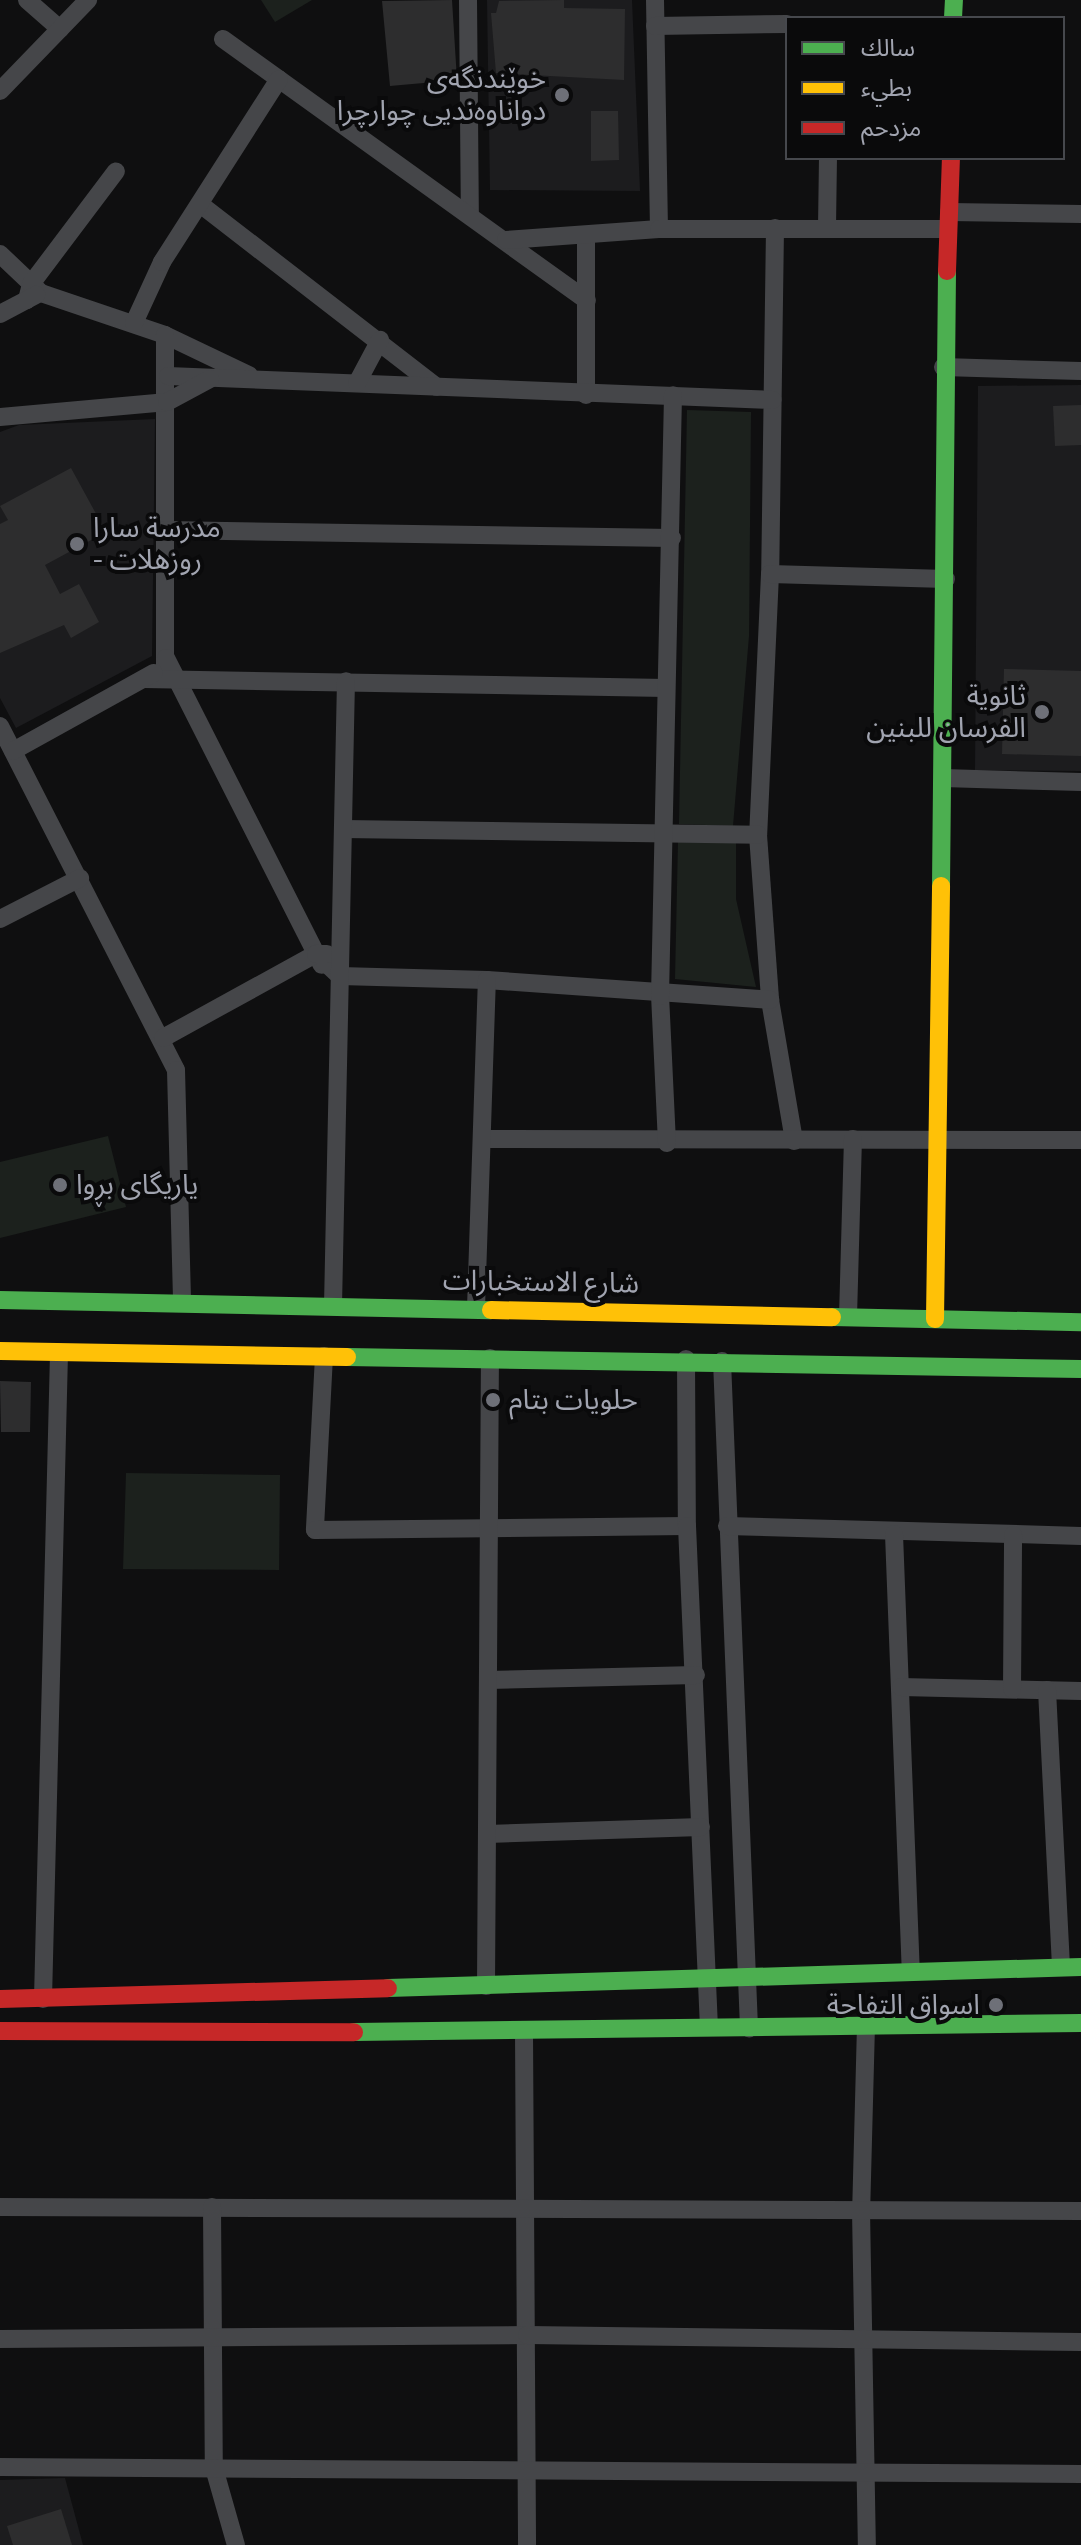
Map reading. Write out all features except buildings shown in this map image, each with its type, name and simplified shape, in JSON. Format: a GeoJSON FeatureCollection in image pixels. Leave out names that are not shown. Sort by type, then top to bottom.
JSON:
{"type":"FeatureCollection","features":[{"type":"Feature","properties":{"kind":"street"},"geometry":{"type":"LineString","coordinates":[[27,0],[60,29]]}},
{"type":"Feature","properties":{"kind":"street"},"geometry":{"type":"LineString","coordinates":[[0,91],[88,0]]}},
{"type":"Feature","properties":{"kind":"street"},"geometry":{"type":"LineString","coordinates":[[468,0],[470,214]]}},
{"type":"Feature","properties":{"kind":"street"},"geometry":{"type":"LineString","coordinates":[[655,0],[659,229]]}},
{"type":"Feature","properties":{"kind":"street"},"geometry":{"type":"LineString","coordinates":[[655,26],[785,24]]}},
{"type":"Feature","properties":{"kind":"street"},"geometry":{"type":"LineString","coordinates":[[223,39],[587,301]]}},
{"type":"Feature","properties":{"kind":"street"},"geometry":{"type":"LineString","coordinates":[[134,323],[162,262],[279,79]]}},
{"type":"Feature","properties":{"kind":"street"},"geometry":{"type":"LineString","coordinates":[[827,228],[828,160]]}},
{"type":"Feature","properties":{"kind":"street"},"geometry":{"type":"LineString","coordinates":[[935,1319],[946,579],[943,367],[951,160]]}},
{"type":"Feature","properties":{"kind":"street"},"geometry":{"type":"LineString","coordinates":[[0,314],[33,292],[116,171]]}},
{"type":"Feature","properties":{"kind":"street"},"geometry":{"type":"LineString","coordinates":[[200,204],[437,387]]}},
{"type":"Feature","properties":{"kind":"street"},"geometry":{"type":"LineString","coordinates":[[506,240],[659,229],[827,228],[1081,214]]}},
{"type":"Feature","properties":{"kind":"street"},"geometry":{"type":"LineString","coordinates":[[775,228],[770,574],[758,835],[770,1000],[794,1141]]}},
{"type":"Feature","properties":{"kind":"street"},"geometry":{"type":"LineString","coordinates":[[586,235],[586,395]]}},
{"type":"Feature","properties":{"kind":"street"},"geometry":{"type":"LineString","coordinates":[[0,254],[33,292],[165,335],[259,380]]}},
{"type":"Feature","properties":{"kind":"street"},"geometry":{"type":"LineString","coordinates":[[165,335],[168,376],[165,530],[168,670],[340,999]]}},
{"type":"Feature","properties":{"kind":"street"},"geometry":{"type":"LineString","coordinates":[[357,383],[380,340]]}},
{"type":"Feature","properties":{"kind":"street"},"geometry":{"type":"LineString","coordinates":[[943,367],[1081,371]]}},
{"type":"Feature","properties":{"kind":"street"},"geometry":{"type":"LineString","coordinates":[[168,376],[586,395],[773,400]]}},
{"type":"Feature","properties":{"kind":"street"},"geometry":{"type":"LineString","coordinates":[[0,417],[167,402],[213,378]]}},
{"type":"Feature","properties":{"kind":"street"},"geometry":{"type":"LineString","coordinates":[[667,1143],[660,996],[673,395]]}},
{"type":"Feature","properties":{"kind":"street"},"geometry":{"type":"LineString","coordinates":[[165,530],[672,538]]}},
{"type":"Feature","properties":{"kind":"street"},"geometry":{"type":"LineString","coordinates":[[770,574],[946,579]]}},
{"type":"Feature","properties":{"kind":"street"},"geometry":{"type":"LineString","coordinates":[[182,1301],[176,1070],[163,1038],[5,740],[168,670],[346,681],[666,688]]}},
{"type":"Feature","properties":{"kind":"street"},"geometry":{"type":"LineString","coordinates":[[333,1306],[346,681]]}},
{"type":"Feature","properties":{"kind":"street"},"geometry":{"type":"LineString","coordinates":[[943,778],[1081,782]]}},
{"type":"Feature","properties":{"kind":"street"},"geometry":{"type":"LineString","coordinates":[[343,829],[758,835]]}},
{"type":"Feature","properties":{"kind":"street"},"geometry":{"type":"LineString","coordinates":[[0,919],[80,878]]}},
{"type":"Feature","properties":{"kind":"street"},"geometry":{"type":"LineString","coordinates":[[163,1038],[316,954],[341,953]]}},
{"type":"Feature","properties":{"kind":"street"},"geometry":{"type":"LineString","coordinates":[[316,954],[340,976],[487,980],[660,996],[770,1000]]}},
{"type":"Feature","properties":{"kind":"street"},"geometry":{"type":"LineString","coordinates":[[476,1308],[487,980]]}},
{"type":"Feature","properties":{"kind":"street"},"geometry":{"type":"LineString","coordinates":[[482,1139],[667,1143],[938,1138],[1081,1140]]}},
{"type":"Feature","properties":{"kind":"street"},"geometry":{"type":"LineString","coordinates":[[848,1317],[853,1139]]}},
{"type":"Feature","properties":{"kind":"street","name":"شارع الاستخبارات"},"geometry":{"type":"LineString","coordinates":[[0,1300],[182,1301],[1081,1322]]}},
{"type":"Feature","properties":{"kind":"street"},"geometry":{"type":"LineString","coordinates":[[0,1351],[686,1359],[1081,1369]]}},
{"type":"Feature","properties":{"kind":"street"},"geometry":{"type":"LineString","coordinates":[[43,1999],[59,1352]]}},
{"type":"Feature","properties":{"kind":"street"},"geometry":{"type":"LineString","coordinates":[[324,1356],[315,1530],[489,1531],[687,1526]]}},
{"type":"Feature","properties":{"kind":"street"},"geometry":{"type":"LineString","coordinates":[[486,1986],[490,1358]]}},
{"type":"Feature","properties":{"kind":"street"},"geometry":{"type":"LineString","coordinates":[[686,1359],[687,1526],[696,1675],[709,2027]]}},
{"type":"Feature","properties":{"kind":"street"},"geometry":{"type":"LineString","coordinates":[[722,1361],[749,2028]]}},
{"type":"Feature","properties":{"kind":"street"},"geometry":{"type":"LineString","coordinates":[[727,1526],[894,1534],[1081,1536]]}},
{"type":"Feature","properties":{"kind":"street"},"geometry":{"type":"LineString","coordinates":[[894,1534],[911,1968]]}},
{"type":"Feature","properties":{"kind":"street"},"geometry":{"type":"LineString","coordinates":[[1012,1689],[1013,1535]]}},
{"type":"Feature","properties":{"kind":"street"},"geometry":{"type":"LineString","coordinates":[[488,1680],[696,1675]]}},
{"type":"Feature","properties":{"kind":"street"},"geometry":{"type":"LineString","coordinates":[[901,1687],[1081,1691]]}},
{"type":"Feature","properties":{"kind":"street"},"geometry":{"type":"LineString","coordinates":[[1047,1690],[1061,1967]]}},
{"type":"Feature","properties":{"kind":"street"},"geometry":{"type":"LineString","coordinates":[[487,1834],[701,1827]]}},
{"type":"Feature","properties":{"kind":"street"},"geometry":{"type":"LineString","coordinates":[[0,1999],[706,1980],[911,1968],[1081,1967]]}},
{"type":"Feature","properties":{"kind":"street"},"geometry":{"type":"LineString","coordinates":[[0,2031],[524,2033],[709,2027],[1081,2023]]}},
{"type":"Feature","properties":{"kind":"street"},"geometry":{"type":"LineString","coordinates":[[866,2025],[861,2210],[867,2545]]}},
{"type":"Feature","properties":{"kind":"street"},"geometry":{"type":"LineString","coordinates":[[0,2038],[32,2031]]}},
{"type":"Feature","properties":{"kind":"street"},"geometry":{"type":"LineString","coordinates":[[524,2033],[527,2545]]}},
{"type":"Feature","properties":{"kind":"street"},"geometry":{"type":"LineString","coordinates":[[0,2207],[1081,2211]]}},
{"type":"Feature","properties":{"kind":"street"},"geometry":{"type":"LineString","coordinates":[[212,2207],[214,2468],[236,2545]]}},
{"type":"Feature","properties":{"kind":"street"},"geometry":{"type":"LineString","coordinates":[[0,2339],[213,2340],[527,2335],[863,2342],[1081,2342]]}},
{"type":"Feature","properties":{"kind":"street"},"geometry":{"type":"LineString","coordinates":[[0,2467],[1081,2474]]}},
{"type":"Feature","properties":{"kind":"shaded area"},"geometry":{"type":"Polygon","coordinates":[[[261,0],[312,0],[275,22],[261,0]]]}},
{"type":"Feature","properties":{"kind":"shaded area","name":"خوێندنگەی دواناوەندیی چوارچرا"},"geometry":{"type":"Polygon","coordinates":[[[487,0],[632,0],[640,191],[490,190],[487,0]]]}},
{"type":"Feature","properties":{"kind":"shaded area"},"geometry":{"type":"Polygon","coordinates":[[[1081,385],[1081,771],[975,770],[978,386],[1081,385]]]}},
{"type":"Feature","properties":{"kind":"shaded area"},"geometry":{"type":"Polygon","coordinates":[[[687,410],[751,412],[749,636],[733,826],[679,824],[687,410]]]}},
{"type":"Feature","properties":{"kind":"shaded area","name":"مدرسة سارا - روزهلات"},"geometry":{"type":"Polygon","coordinates":[[[155,419],[152,656],[16,728],[0,698],[0,432],[19,425],[155,419]]]}},
{"type":"Feature","properties":{"kind":"shaded area"},"geometry":{"type":"Polygon","coordinates":[[[678,842],[736,843],[736,899],[756,987],[675,979],[678,842]]]}},
{"type":"Feature","properties":{"kind":"shaded area","name":"یاریگای بڕوا"},"geometry":{"type":"Polygon","coordinates":[[[108,1136],[126,1207],[0,1238],[0,1162],[108,1136]]]}},
{"type":"Feature","properties":{"kind":"shaded area"},"geometry":{"type":"Polygon","coordinates":[[[126,1473],[280,1475],[279,1570],[123,1569],[126,1473]]]}},
{"type":"Feature","properties":{"kind":"shaded area"},"geometry":{"type":"Polygon","coordinates":[[[65,2478],[83,2545],[0,2545],[0,2480],[65,2478]]]}},
{"type":"Feature","properties":{"kind":"traffic: fast"},"geometry":{"type":"LineString","coordinates":[[953,16],[954,0]]}},
{"type":"Feature","properties":{"kind":"traffic: fast"},"geometry":{"type":"LineString","coordinates":[[941,886],[947,271]]}},
{"type":"Feature","properties":{"kind":"traffic: fast"},"geometry":{"type":"LineString","coordinates":[[0,1300],[491,1310]]}},
{"type":"Feature","properties":{"kind":"traffic: fast"},"geometry":{"type":"LineString","coordinates":[[832,1317],[1081,1322]]}},
{"type":"Feature","properties":{"kind":"traffic: fast"},"geometry":{"type":"LineString","coordinates":[[347,1357],[1081,1369]]}},
{"type":"Feature","properties":{"kind":"traffic: fast"},"geometry":{"type":"LineString","coordinates":[[388,1988],[1081,1967]]}},
{"type":"Feature","properties":{"kind":"traffic: fast"},"geometry":{"type":"LineString","coordinates":[[354,2032],[1081,2023]]}},
{"type":"Feature","properties":{"kind":"traffic: slow"},"geometry":{"type":"LineString","coordinates":[[935,1319],[941,886]]}},
{"type":"Feature","properties":{"kind":"traffic: slow"},"geometry":{"type":"LineString","coordinates":[[491,1310],[832,1317]]}},
{"type":"Feature","properties":{"kind":"traffic: slow"},"geometry":{"type":"LineString","coordinates":[[0,1351],[347,1357]]}},
{"type":"Feature","properties":{"kind":"traffic: jam"},"geometry":{"type":"LineString","coordinates":[[947,271],[951,160]]}},
{"type":"Feature","properties":{"kind":"traffic: jam"},"geometry":{"type":"LineString","coordinates":[[0,1999],[388,1988]]}},
{"type":"Feature","properties":{"kind":"traffic: jam"},"geometry":{"type":"LineString","coordinates":[[0,2031],[354,2032]]}},
{"type":"Feature","properties":{"kind":"place","name":"خوێندنگەی دواناوەندیی چوارچرا"},"geometry":{"type":"Point","coordinates":[562,95]}},
{"type":"Feature","properties":{"kind":"place","name":"مدرسة سارا - روزهلات"},"geometry":{"type":"Point","coordinates":[77,544]}},
{"type":"Feature","properties":{"kind":"place","name":"ثانوية الفرسان للبنين"},"geometry":{"type":"Point","coordinates":[1042,712]}},
{"type":"Feature","properties":{"kind":"place","name":"یاریگای بڕوا"},"geometry":{"type":"Point","coordinates":[60,1185]}},
{"type":"Feature","properties":{"kind":"place","name":"حلويات بتام"},"geometry":{"type":"Point","coordinates":[493,1400]}},
{"type":"Feature","properties":{"kind":"place","name":"اسواق التفاحة"},"geometry":{"type":"Point","coordinates":[996,2005]}}]}
